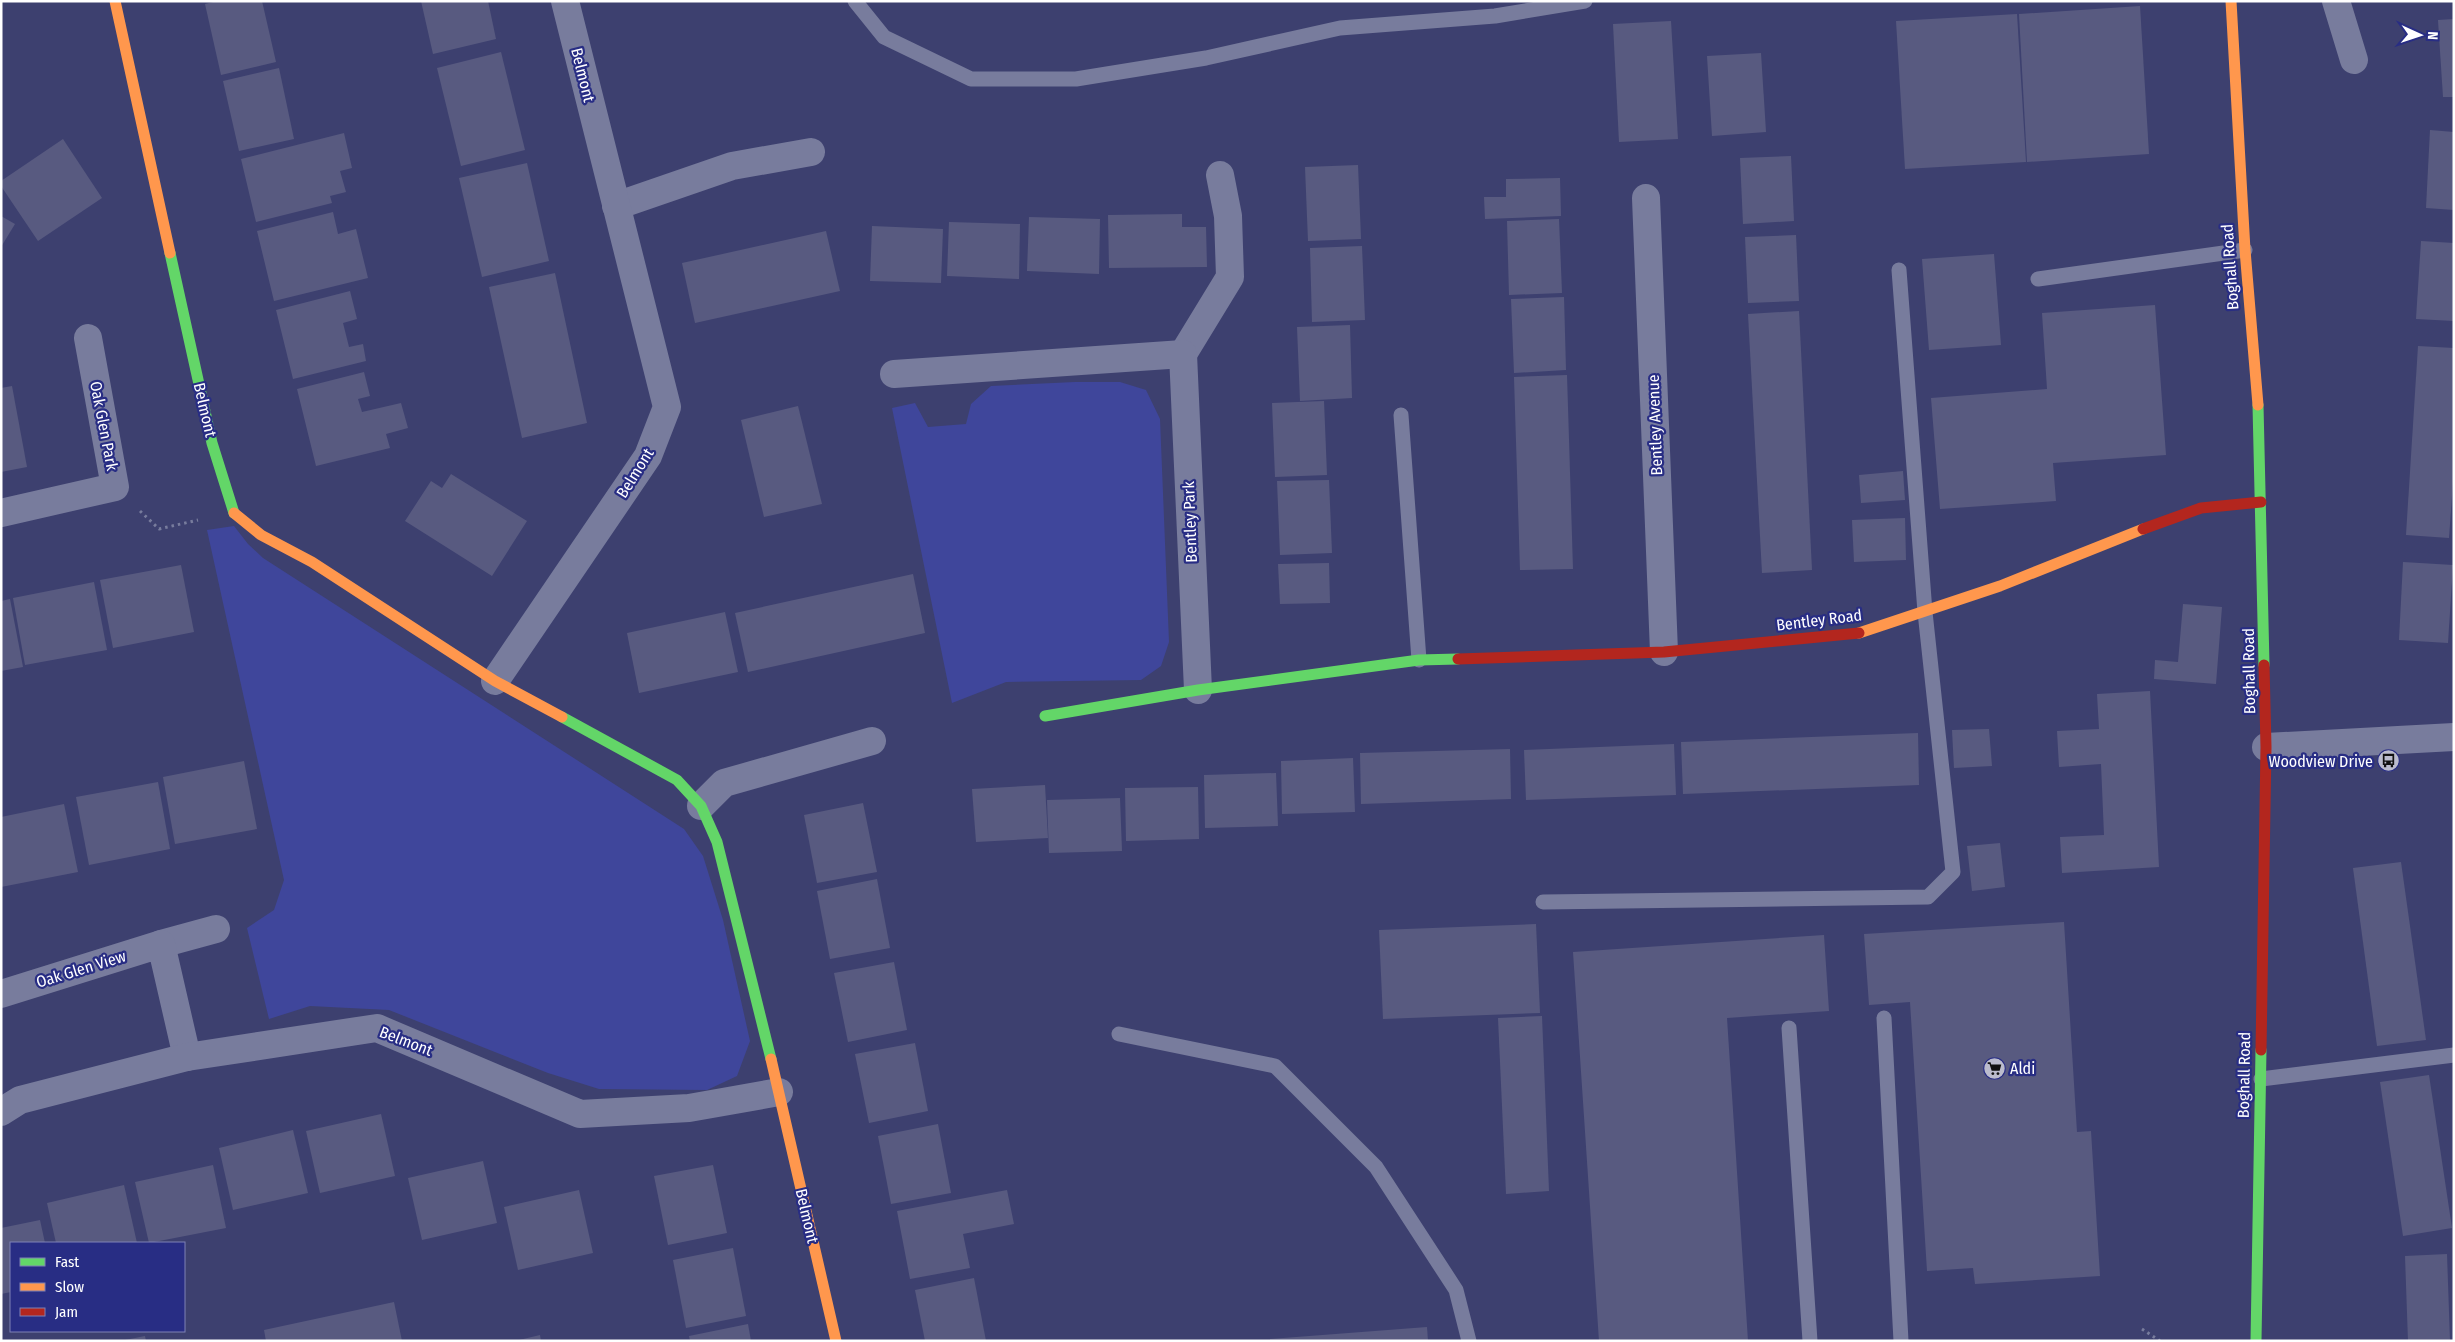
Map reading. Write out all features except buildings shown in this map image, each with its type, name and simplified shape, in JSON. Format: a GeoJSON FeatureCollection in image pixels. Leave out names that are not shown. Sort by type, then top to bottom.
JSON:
{"type":"FeatureCollection","features":[{"type":"Feature","properties":{"kind":"street","name":"Belmont"},"geometry":{"type":"LineString","coordinates":[[115,1],[212,443],[232,511],[261,535],[312,562],[496,681],[677,780],[701,806],[717,842],[836,1341]]}},
{"type":"Feature","properties":{"kind":"street","name":"Belmont"},"geometry":{"type":"LineString","coordinates":[[496,681],[648,456],[667,407],[565,1]]}},
{"type":"Feature","properties":{"kind":"street","name":"Boghall Road"},"geometry":{"type":"LineString","coordinates":[[2231,1],[2245,250],[2258,416],[2266,747],[2256,1341]]}},
{"type":"Feature","properties":{"kind":"street"},"geometry":{"type":"LineString","coordinates":[[2336,1],[2354,60]]}},
{"type":"Feature","properties":{"kind":"street"},"geometry":{"type":"LineString","coordinates":[[616,206],[732,166],[811,152]]}},
{"type":"Feature","properties":{"kind":"street"},"geometry":{"type":"LineString","coordinates":[[894,374],[1183,354],[1230,277],[1228,216],[1220,175]]}},
{"type":"Feature","properties":{"kind":"street","name":"Bentley Avenue"},"geometry":{"type":"LineString","coordinates":[[1646,198],[1664,652]]}},
{"type":"Feature","properties":{"kind":"street","name":"Oak Glen Park"},"geometry":{"type":"LineString","coordinates":[[1,513],[115,487],[88,338]]}},
{"type":"Feature","properties":{"kind":"street","name":"Bentley Park"},"geometry":{"type":"LineString","coordinates":[[1183,354],[1198,690]]}},
{"type":"Feature","properties":{"kind":"street","name":"Bentley Road"},"geometry":{"type":"LineString","coordinates":[[1419,660],[1664,652],[1865,632],[2000,586],[2201,508],[2261,502]]}},
{"type":"Feature","properties":{"kind":"street"},"geometry":{"type":"LineString","coordinates":[[1045,716],[1198,690],[1419,660]]}},
{"type":"Feature","properties":{"kind":"street"},"geometry":{"type":"LineString","coordinates":[[2266,747],[2454,737]]}},
{"type":"Feature","properties":{"kind":"street"},"geometry":{"type":"LineString","coordinates":[[701,806],[724,783],[872,741]]}},
{"type":"Feature","properties":{"kind":"street","name":"Oak Glen View"},"geometry":{"type":"LineString","coordinates":[[1,994],[161,944],[216,929]]}},
{"type":"Feature","properties":{"kind":"street"},"geometry":{"type":"LineString","coordinates":[[161,944],[187,1056]]}},
{"type":"Feature","properties":{"kind":"street","name":"Belmont"},"geometry":{"type":"LineString","coordinates":[[1,1112],[20,1100],[187,1056],[377,1028],[580,1114],[689,1108],[778,1092]]}},
{"type":"Feature","properties":{"kind":"lane"},"geometry":{"type":"LineString","coordinates":[[855,1],[884,37],[971,79],[1076,79],[1206,58],[1340,28],[1494,16],[1585,1]]}},
{"type":"Feature","properties":{"kind":"lane"},"geometry":{"type":"LineString","coordinates":[[2038,279],[2245,250]]}},
{"type":"Feature","properties":{"kind":"lane"},"geometry":{"type":"LineString","coordinates":[[1543,902],[1928,897],[1953,872],[1925,612],[1899,270]]}},
{"type":"Feature","properties":{"kind":"lane"},"geometry":{"type":"LineString","coordinates":[[1401,415],[1419,660]]}},
{"type":"Feature","properties":{"kind":"lane"},"geometry":{"type":"LineString","coordinates":[[1884,1018],[1901,1341]]}},
{"type":"Feature","properties":{"kind":"lane"},"geometry":{"type":"LineString","coordinates":[[1789,1028],[1810,1341]]}},
{"type":"Feature","properties":{"kind":"lane"},"geometry":{"type":"LineString","coordinates":[[1119,1034],[1274,1066],[1376,1167],[1456,1290],[1469,1341]]}},
{"type":"Feature","properties":{"kind":"lane"},"geometry":{"type":"LineString","coordinates":[[2261,1079],[2454,1055]]}},
{"type":"Feature","properties":{"kind":"path"},"geometry":{"type":"LineString","coordinates":[[115,487],[159,529],[232,511]]}},
{"type":"Feature","properties":{"kind":"path"},"geometry":{"type":"LineString","coordinates":[[2142,1329],[2160,1341]]}},
{"type":"Feature","properties":{"kind":"shaded area"},"geometry":{"type":"Polygon","coordinates":[[[1120,382],[1146,390],[1160,419],[1169,642],[1161,666],[1141,680],[1006,682],[952,703],[892,408],[915,403],[928,427],[966,424],[971,404],[991,386],[1120,382]]]}},
{"type":"Feature","properties":{"kind":"shaded area"},"geometry":{"type":"Polygon","coordinates":[[[234,526],[248,544],[263,558],[684,829],[703,856],[723,920],[750,1041],[737,1076],[707,1090],[599,1089],[548,1073],[389,1010],[310,1006],[269,1019],[247,928],[274,910],[284,880],[207,530],[234,526]]]}},
{"type":"Feature","properties":{"kind":"traffic: fast"},"geometry":{"type":"LineString","coordinates":[[170,253],[212,443],[234,513]]}},
{"type":"Feature","properties":{"kind":"traffic: fast"},"geometry":{"type":"LineString","coordinates":[[2258,405],[2264,665]]}},
{"type":"Feature","properties":{"kind":"traffic: fast"},"geometry":{"type":"LineString","coordinates":[[1045,716],[1198,690],[1419,660],[1458,659]]}},
{"type":"Feature","properties":{"kind":"traffic: fast"},"geometry":{"type":"LineString","coordinates":[[562,717],[677,780],[701,806],[717,842],[771,1059]]}},
{"type":"Feature","properties":{"kind":"traffic: fast"},"geometry":{"type":"LineString","coordinates":[[2256,1341],[2261,1050]]}},
{"type":"Feature","properties":{"kind":"traffic: slow"},"geometry":{"type":"LineString","coordinates":[[115,1],[170,253]]}},
{"type":"Feature","properties":{"kind":"traffic: slow"},"geometry":{"type":"LineString","coordinates":[[2231,1],[2245,250],[2258,405]]}},
{"type":"Feature","properties":{"kind":"traffic: slow"},"geometry":{"type":"LineString","coordinates":[[234,513],[261,535],[312,562],[495,681],[562,717]]}},
{"type":"Feature","properties":{"kind":"traffic: slow"},"geometry":{"type":"LineString","coordinates":[[1859,633],[2000,586],[2143,529]]}},
{"type":"Feature","properties":{"kind":"traffic: slow"},"geometry":{"type":"LineString","coordinates":[[771,1059],[836,1341]]}},
{"type":"Feature","properties":{"kind":"traffic: jam"},"geometry":{"type":"LineString","coordinates":[[2143,529],[2201,508],[2261,502]]}},
{"type":"Feature","properties":{"kind":"traffic: jam"},"geometry":{"type":"LineString","coordinates":[[1458,659],[1664,652],[1859,633]]}},
{"type":"Feature","properties":{"kind":"traffic: jam"},"geometry":{"type":"LineString","coordinates":[[2261,1050],[2266,747],[2264,665]]}},
{"type":"Feature","properties":{"kind":"place","name":"Woodview Drive"},"geometry":{"type":"Point","coordinates":[2389,761]}},
{"type":"Feature","properties":{"kind":"place","name":"Aldi"},"geometry":{"type":"Point","coordinates":[1994,1068]}}]}
